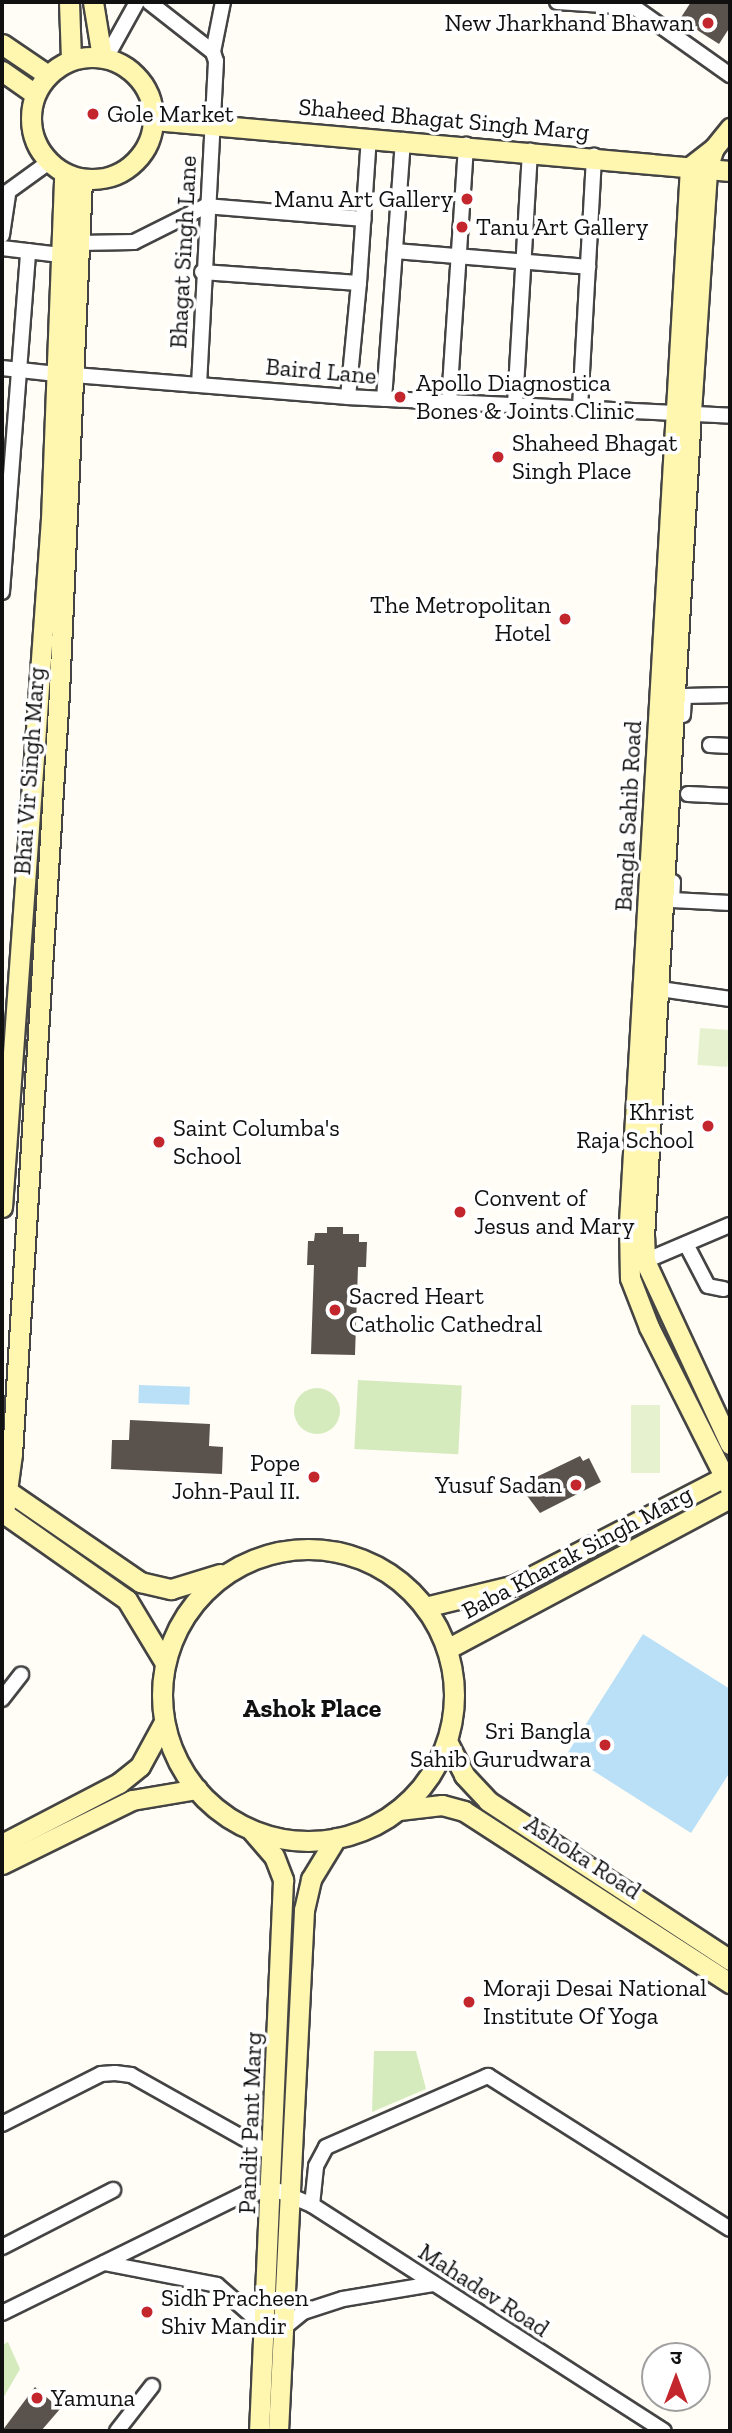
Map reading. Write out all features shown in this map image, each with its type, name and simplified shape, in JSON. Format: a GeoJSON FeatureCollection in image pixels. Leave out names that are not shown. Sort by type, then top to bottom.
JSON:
{"type":"FeatureCollection","features":[{"type":"Feature","properties":{"kind":"street"},"geometry":{"type":"LineString","coordinates":[[69,2],[71,60]]}},
{"type":"Feature","properties":{"kind":"street"},"geometry":{"type":"LineString","coordinates":[[93,2],[104,57]]}},
{"type":"Feature","properties":{"kind":"street"},"geometry":{"type":"LineString","coordinates":[[104,57],[137,2]]}},
{"type":"Feature","properties":{"kind":"street"},"geometry":{"type":"LineString","coordinates":[[149,2],[213,52]]}},
{"type":"Feature","properties":{"kind":"street","name":"Bhagat Singh Lane"},"geometry":{"type":"LineString","coordinates":[[199,382],[202,272],[213,124],[213,52],[223,2]]}},
{"type":"Feature","properties":{"kind":"street"},"geometry":{"type":"LineString","coordinates":[[557,2],[636,4],[730,75]]}},
{"type":"Feature","properties":{"kind":"street"},"geometry":{"type":"LineString","coordinates":[[2,44],[48,75]]}},
{"type":"Feature","properties":{"kind":"street"},"geometry":{"type":"LineString","coordinates":[[2,235],[5,196],[65,171],[122,172],[150,140],[154,120],[142,82],[104,57],[71,60],[48,75],[35,94],[31,130],[65,171]]}},
{"type":"Feature","properties":{"kind":"street"},"geometry":{"type":"LineString","coordinates":[[2,71],[35,94]]}},
{"type":"Feature","properties":{"kind":"street","name":"Shaheed Bhagat Singh Marg"},"geometry":{"type":"LineString","coordinates":[[154,120],[594,155],[730,171]]}},
{"type":"Feature","properties":{"kind":"street"},"geometry":{"type":"LineString","coordinates":[[698,168],[730,128]]}},
{"type":"Feature","properties":{"kind":"street"},"geometry":{"type":"LineString","coordinates":[[348,397],[369,137]]}},
{"type":"Feature","properties":{"kind":"street"},"geometry":{"type":"LineString","coordinates":[[384,399],[403,140]]}},
{"type":"Feature","properties":{"kind":"street"},"geometry":{"type":"LineString","coordinates":[[449,402],[466,145]]}},
{"type":"Feature","properties":{"kind":"street"},"geometry":{"type":"LineString","coordinates":[[516,404],[530,150]]}},
{"type":"Feature","properties":{"kind":"street"},"geometry":{"type":"LineString","coordinates":[[580,408],[594,155]]}},
{"type":"Feature","properties":{"kind":"street","name":"Bangla Sahib Road"},"geometry":{"type":"LineString","coordinates":[[698,168],[629,1223],[631,1278],[649,1327],[728,1480]]}},
{"type":"Feature","properties":{"kind":"street","name":"Bhai Vir Singh Marg"},"geometry":{"type":"LineString","coordinates":[[2,1207],[8,1026],[78,243],[65,171]]}},
{"type":"Feature","properties":{"kind":"street","name":"Bhai Vir Singh Marg"},"geometry":{"type":"LineString","coordinates":[[3,1513],[65,374],[61,255],[65,171]]}},
{"type":"Feature","properties":{"kind":"street"},"geometry":{"type":"LineString","coordinates":[[78,243],[134,242],[206,206],[363,219]]}},
{"type":"Feature","properties":{"kind":"street"},"geometry":{"type":"LineString","coordinates":[[2,248],[61,255]]}},
{"type":"Feature","properties":{"kind":"street"},"geometry":{"type":"LineString","coordinates":[[2,592],[8,369],[28,251]]}},
{"type":"Feature","properties":{"kind":"street"},"geometry":{"type":"LineString","coordinates":[[395,251],[525,264],[588,267]]}},
{"type":"Feature","properties":{"kind":"street"},"geometry":{"type":"LineString","coordinates":[[202,272],[359,283]]}},
{"type":"Feature","properties":{"kind":"street","name":"Baird Lane"},"geometry":{"type":"LineString","coordinates":[[8,369],[199,382],[348,397],[730,416]]}},
{"type":"Feature","properties":{"kind":"street","name":"Bangla Sahib Road"},"geometry":{"type":"LineString","coordinates":[[682,412],[660,989],[645,1261],[730,1444]]}},
{"type":"Feature","properties":{"kind":"street"},"geometry":{"type":"LineString","coordinates":[[730,695],[684,696],[672,900],[730,904]]}},
{"type":"Feature","properties":{"kind":"street"},"geometry":{"type":"LineString","coordinates":[[710,745],[730,747]]}},
{"type":"Feature","properties":{"kind":"street"},"geometry":{"type":"LineString","coordinates":[[688,794],[730,796]]}},
{"type":"Feature","properties":{"kind":"street"},"geometry":{"type":"LineString","coordinates":[[660,989],[730,999]]}},
{"type":"Feature","properties":{"kind":"street"},"geometry":{"type":"LineString","coordinates":[[645,1261],[730,1225]]}},
{"type":"Feature","properties":{"kind":"street"},"geometry":{"type":"LineString","coordinates":[[686,1244],[708,1286],[728,1291]]}},
{"type":"Feature","properties":{"kind":"street","name":"Baba Kharak Singh Marg"},"geometry":{"type":"LineString","coordinates":[[425,1607],[515,1585],[728,1480]]}},
{"type":"Feature","properties":{"kind":"street"},"geometry":{"type":"LineString","coordinates":[[5,1489],[139,1581],[171,1589],[292,1550],[335,1552],[395,1577],[425,1607],[447,1649],[455,1695],[447,1741],[428,1779],[398,1810],[336,1838],[282,1838],[247,1827],[197,1789],[176,1758],[164,1722],[166,1663],[185,1616],[231,1571]]}},
{"type":"Feature","properties":{"kind":"street","name":"Baba Kharak Singh Marg"},"geometry":{"type":"LineString","coordinates":[[447,1649],[730,1498]]}},
{"type":"Feature","properties":{"kind":"street"},"geometry":{"type":"LineString","coordinates":[[3,1513],[127,1600],[166,1663]]}},
{"type":"Feature","properties":{"kind":"street"},"geometry":{"type":"LineString","coordinates":[[2,1699],[21,1675]]}},
{"type":"Feature","properties":{"kind":"street"},"geometry":{"type":"LineString","coordinates":[[2,1844],[119,1783],[140,1766],[164,1722]]}},
{"type":"Feature","properties":{"kind":"street","name":"Ashoka Road"},"geometry":{"type":"LineString","coordinates":[[447,1741],[464,1775],[488,1801],[730,1960]]}},
{"type":"Feature","properties":{"kind":"street"},"geometry":{"type":"LineString","coordinates":[[2,1864],[132,1800],[197,1789]]}},
{"type":"Feature","properties":{"kind":"street","name":"Ashoka Road"},"geometry":{"type":"LineString","coordinates":[[398,1810],[430,1805],[464,1811],[730,1983]]}},
{"type":"Feature","properties":{"kind":"street","name":"Pandit Pant Marg"},"geometry":{"type":"LineString","coordinates":[[247,1827],[267,1847],[281,1874],[293,1935],[279,2192],[265,2327],[259,2431]]}},
{"type":"Feature","properties":{"kind":"street","name":"Pandit Pant Marg"},"geometry":{"type":"LineString","coordinates":[[278,2431],[286,2326],[279,2192],[270,2153],[293,1935],[312,1879],[336,1838]]}},
{"type":"Feature","properties":{"kind":"street"},"geometry":{"type":"LineString","coordinates":[[2,2124],[101,2074],[116,2073],[131,2075],[270,2153]]}},
{"type":"Feature","properties":{"kind":"street"},"geometry":{"type":"LineString","coordinates":[[312,2206],[316,2166],[326,2147],[488,2076],[730,2229]]}},
{"type":"Feature","properties":{"kind":"street"},"geometry":{"type":"LineString","coordinates":[[2,2247],[113,2190]]}},
{"type":"Feature","properties":{"kind":"street"},"geometry":{"type":"LineString","coordinates":[[2,2314],[246,2193],[279,2192]]}},
{"type":"Feature","properties":{"kind":"street","name":"Mahadev Road"},"geometry":{"type":"LineString","coordinates":[[279,2192],[312,2206],[664,2431]]}},
{"type":"Feature","properties":{"kind":"street"},"geometry":{"type":"LineString","coordinates":[[104,2263],[217,2286],[265,2327]]}},
{"type":"Feature","properties":{"kind":"street"},"geometry":{"type":"LineString","coordinates":[[286,2326],[303,2312],[343,2300],[433,2284]]}},
{"type":"Feature","properties":{"kind":"street"},"geometry":{"type":"LineString","coordinates":[[117,2431],[152,2386]]}},
{"type":"Feature","properties":{"kind":"green space"},"geometry":{"type":"Polygon","coordinates":[[[700,1028],[730,1030],[727,1067],[697,1065],[700,1028]]]}},
{"type":"Feature","properties":{"kind":"green space"},"geometry":{"type":"Polygon","coordinates":[[[358,1380],[462,1385],[458,1454],[354,1449],[358,1380]]]}},
{"type":"Feature","properties":{"kind":"green space"},"geometry":{"type":"Polygon","coordinates":[[[317,1388],[333,1395],[340,1411],[333,1427],[317,1434],[301,1427],[294,1411],[301,1395],[317,1388]]]}},
{"type":"Feature","properties":{"kind":"green space"},"geometry":{"type":"Polygon","coordinates":[[[631,1405],[660,1405],[660,1473],[631,1473],[631,1405]]]}},
{"type":"Feature","properties":{"kind":"green space"},"geometry":{"type":"Polygon","coordinates":[[[374,2051],[416,2051],[426,2089],[372,2112],[374,2051]]]}},
{"type":"Feature","properties":{"kind":"green space"},"geometry":{"type":"Polygon","coordinates":[[[8,2342],[20,2369],[2,2400],[2,2345],[8,2342]]]}},
{"type":"Feature","properties":{"kind":"water"},"geometry":{"type":"Polygon","coordinates":[[[139,1385],[190,1387],[189,1405],[138,1403],[139,1385]]]}},
{"type":"Feature","properties":{"kind":"water"},"geometry":{"type":"Polygon","coordinates":[[[643,1634],[730,1689],[730,1772],[691,1833],[567,1754],[643,1634]]]}},
{"type":"Feature","properties":{"kind":"building","name":"New Jharkhand Bhawan"},"geometry":{"type":"Polygon","coordinates":[[[691,2],[730,2],[730,27],[719,44],[680,19],[691,2]]]}},
{"type":"Feature","properties":{"kind":"building","name":"Sacred Heart Catholic Cathedral"},"geometry":{"type":"Polygon","coordinates":[[[327,1227],[343,1227],[343,1234],[359,1234],[359,1242],[367,1242],[366,1267],[358,1267],[355,1355],[311,1354],[314,1265],[307,1265],[308,1241],[314,1241],[315,1233],[327,1233],[327,1227]]]}},
{"type":"Feature","properties":{"kind":"building"},"geometry":{"type":"Polygon","coordinates":[[[130,1420],[210,1424],[209,1446],[223,1447],[222,1474],[111,1469],[112,1440],[129,1440],[130,1420]]]}},
{"type":"Feature","properties":{"kind":"building","name":"Yusuf Sadan"},"geometry":{"type":"Polygon","coordinates":[[[580,1456],[583,1461],[589,1458],[601,1482],[540,1513],[522,1489],[524,1483],[580,1456]]]}},
{"type":"Feature","properties":{"kind":"building","name":"Yamuna"},"geometry":{"type":"Polygon","coordinates":[[[35,2387],[60,2409],[41,2431],[2,2431],[35,2387]]]}},
{"type":"Feature","properties":{"kind":"place","name":"New Jharkhand Bhawan"},"geometry":{"type":"Point","coordinates":[708,23]}},
{"type":"Feature","properties":{"kind":"place","name":"Gole Market"},"geometry":{"type":"Point","coordinates":[93,114]}},
{"type":"Feature","properties":{"kind":"place","name":"Manu Art Gallery"},"geometry":{"type":"Point","coordinates":[467,199]}},
{"type":"Feature","properties":{"kind":"place","name":"Tanu Art Gallery"},"geometry":{"type":"Point","coordinates":[462,227]}},
{"type":"Feature","properties":{"kind":"place","name":"Apollo Diagnostica Bones & Joints Clinic"},"geometry":{"type":"Point","coordinates":[400,397]}},
{"type":"Feature","properties":{"kind":"place","name":"Shaheed Bhagat Singh Place"},"geometry":{"type":"Point","coordinates":[498,457]}},
{"type":"Feature","properties":{"kind":"place","name":"The Metropolitan Hotel"},"geometry":{"type":"Point","coordinates":[565,619]}},
{"type":"Feature","properties":{"kind":"place","name":"Khrist Raja School"},"geometry":{"type":"Point","coordinates":[708,1126]}},
{"type":"Feature","properties":{"kind":"place","name":"Saint Columba's School"},"geometry":{"type":"Point","coordinates":[159,1142]}},
{"type":"Feature","properties":{"kind":"place","name":"Convent of Jesus and Mary"},"geometry":{"type":"Point","coordinates":[460,1212]}},
{"type":"Feature","properties":{"kind":"place","name":"Sacred Heart Catholic Cathedral"},"geometry":{"type":"Point","coordinates":[335,1310]}},
{"type":"Feature","properties":{"kind":"place","name":"Pope John-Paul II."},"geometry":{"type":"Point","coordinates":[314,1477]}},
{"type":"Feature","properties":{"kind":"place","name":"Yusuf Sadan"},"geometry":{"type":"Point","coordinates":[576,1485]}},
{"type":"Feature","properties":{"kind":"place","name":"Sri Bangla Sahib Gurudwara"},"geometry":{"type":"Point","coordinates":[605,1745]}},
{"type":"Feature","properties":{"kind":"place","name":"Moraji Desai National Institute Of Yoga"},"geometry":{"type":"Point","coordinates":[469,2002]}},
{"type":"Feature","properties":{"kind":"place","name":"Sidh Pracheen Shiv Mandir"},"geometry":{"type":"Point","coordinates":[147,2312]}},
{"type":"Feature","properties":{"kind":"place","name":"Yamuna"},"geometry":{"type":"Point","coordinates":[37,2398]}},
{"type":"Feature","properties":{"kind":"district","name":"Ashok Place"},"geometry":{"type":"Point","coordinates":[312,1709]}}]}
